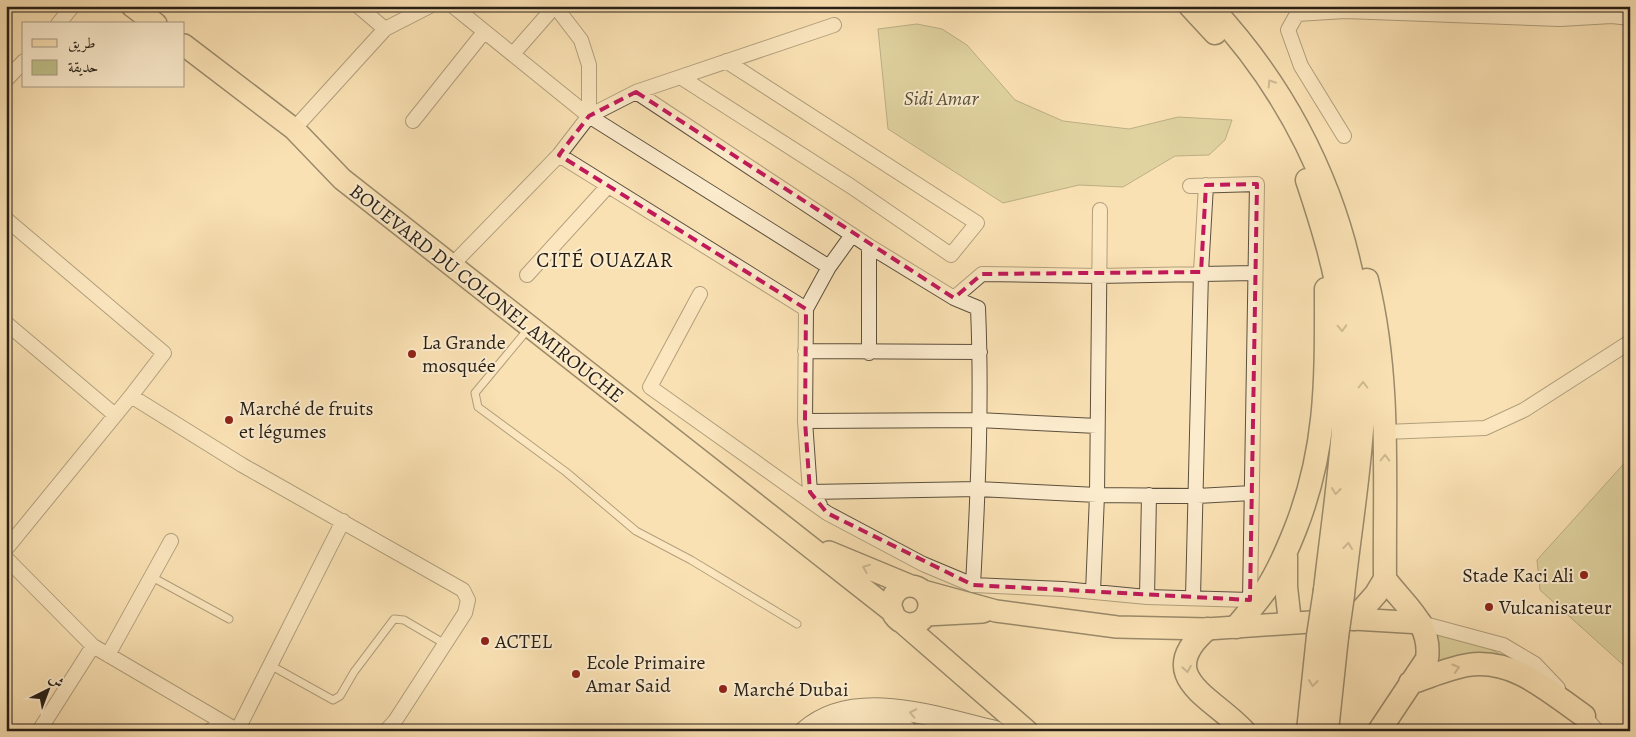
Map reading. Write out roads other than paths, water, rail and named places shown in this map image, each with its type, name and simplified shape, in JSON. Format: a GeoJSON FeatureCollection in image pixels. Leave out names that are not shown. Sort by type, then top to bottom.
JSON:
{"type":"FeatureCollection","features":[{"type":"Feature","properties":{"kind":"highway"},"geometry":{"type":"LineString","coordinates":[[1190,6],[1245,71],[1278,120],[1323,203],[1363,264],[1376,316],[1385,400],[1385,579],[1376,594],[1354,619]]}},
{"type":"Feature","properties":{"kind":"highway"},"geometry":{"type":"LineString","coordinates":[[1210,6],[1256,60],[1274,87],[1318,166],[1323,203],[1326,354],[1323,429],[1314,475],[1287,551],[1265,590],[1236,626]]}},
{"type":"Feature","properties":{"kind":"highway"},"geometry":{"type":"LineString","coordinates":[[1308,731],[1328,637],[1363,414],[1363,374],[1358,309],[1323,203]]}},
{"type":"Feature","properties":{"kind":"highway"},"geometry":{"type":"LineString","coordinates":[[1287,551],[1286,587],[1290,622]]}},
{"type":"Feature","properties":{"kind":"highway"},"geometry":{"type":"LineString","coordinates":[[1379,731],[1427,659],[1429,644],[1422,623],[1385,579]]}},
{"type":"Feature","properties":{"kind":"highway"},"geometry":{"type":"LineString","coordinates":[[1207,629],[1194,640],[1186,651],[1184,667],[1189,679],[1198,691],[1244,731]]}},
{"type":"Feature","properties":{"kind":"highway"},"geometry":{"type":"LineString","coordinates":[[1327,731],[1328,637]]}},
{"type":"Feature","properties":{"kind":"highway"},"geometry":{"type":"LineString","coordinates":[[1410,684],[1468,665],[1493,663],[1519,671],[1591,723]]}},
{"type":"Feature","properties":{"kind":"main road"},"geometry":{"type":"LineString","coordinates":[[132,6],[153,22]]}},
{"type":"Feature","properties":{"kind":"main road","name":"BOUEVARD DU COLONEL AMIROUCHE"},"geometry":{"type":"LineString","coordinates":[[185,46],[294,129],[342,179],[529,328],[795,536],[911,618],[933,650],[1027,731]]}},
{"type":"Feature","properties":{"kind":"main road","name":"BOUEVARD DU COLONEL AMIROUCHE"},"geometry":{"type":"LineString","coordinates":[[795,536],[917,588],[996,611]]}},
{"type":"Feature","properties":{"kind":"main road"},"geometry":{"type":"LineString","coordinates":[[911,618],[930,605],[917,588],[905,587],[895,594],[891,606],[911,618],[996,611],[1117,627],[1207,629],[1354,619],[1422,623]]}},
{"type":"Feature","properties":{"kind":"main road"},"geometry":{"type":"LineString","coordinates":[[805,731],[828,716],[847,709],[867,707],[892,709],[987,730],[986,696]]}},
{"type":"Feature","properties":{"kind":"main road"},"geometry":{"type":"LineString","coordinates":[[832,731],[849,726],[862,725],[908,731]]}},
{"type":"Feature","properties":{"kind":"street"},"geometry":{"type":"LineString","coordinates":[[60,22],[74,6]]}},
{"type":"Feature","properties":{"kind":"street"},"geometry":{"type":"LineString","coordinates":[[358,6],[385,29]]}},
{"type":"Feature","properties":{"kind":"street"},"geometry":{"type":"LineString","coordinates":[[294,129],[385,29],[430,6]]}},
{"type":"Feature","properties":{"kind":"street"},"geometry":{"type":"LineString","coordinates":[[453,6],[589,116],[829,267]]}},
{"type":"Feature","properties":{"kind":"street"},"geometry":{"type":"LineString","coordinates":[[513,54],[555,6],[581,40],[589,65],[589,116]]}},
{"type":"Feature","properties":{"kind":"street"},"geometry":{"type":"LineString","coordinates":[[1344,136],[1301,66],[1288,30],[1296,14],[1347,9],[1560,19],[1612,16],[1630,18]]}},
{"type":"Feature","properties":{"kind":"street"},"geometry":{"type":"LineString","coordinates":[[451,266],[559,154],[589,116],[636,92],[834,25]]}},
{"type":"Feature","properties":{"kind":"street"},"geometry":{"type":"LineString","coordinates":[[413,121],[484,32]]}},
{"type":"Feature","properties":{"kind":"street"},"geometry":{"type":"LineString","coordinates":[[682,78],[852,187],[951,255],[977,223],[726,61]]}},
{"type":"Feature","properties":{"kind":"street"},"geometry":{"type":"LineString","coordinates":[[6,80],[22,63]]}},
{"type":"Feature","properties":{"kind":"street"},"geometry":{"type":"LineString","coordinates":[[636,92],[869,246],[954,298],[978,308],[980,352],[978,489],[973,585]]}},
{"type":"Feature","properties":{"kind":"street"},"geometry":{"type":"LineString","coordinates":[[559,154],[806,309]]}},
{"type":"Feature","properties":{"kind":"street"},"geometry":{"type":"LineString","coordinates":[[700,294],[650,386],[827,513],[923,564],[973,585],[1147,597],[1250,600],[1254,273],[1257,184],[1190,186]]}},
{"type":"Feature","properties":{"kind":"street"},"geometry":{"type":"LineString","coordinates":[[1193,597],[1197,496],[1201,272],[1206,185]]}},
{"type":"Feature","properties":{"kind":"street"},"geometry":{"type":"LineString","coordinates":[[527,275],[608,186]]}},
{"type":"Feature","properties":{"kind":"street"},"geometry":{"type":"LineString","coordinates":[[1093,592],[1097,495],[1100,210]]}},
{"type":"Feature","properties":{"kind":"street"},"geometry":{"type":"LineString","coordinates":[[6,219],[164,353],[131,396],[8,544]]}},
{"type":"Feature","properties":{"kind":"street"},"geometry":{"type":"LineString","coordinates":[[827,513],[810,492],[805,421],[806,309],[829,267],[852,235]]}},
{"type":"Feature","properties":{"kind":"street"},"geometry":{"type":"LineString","coordinates":[[869,246],[869,353]]}},
{"type":"Feature","properties":{"kind":"street"},"geometry":{"type":"LineString","coordinates":[[954,298],[982,274],[1098,276],[1201,272],[1254,273]]}},
{"type":"Feature","properties":{"kind":"street"},"geometry":{"type":"LineString","coordinates":[[6,323],[115,415]]}},
{"type":"Feature","properties":{"kind":"street"},"geometry":{"type":"LineString","coordinates":[[1385,432],[1485,428],[1524,410],[1630,342]]}},
{"type":"Feature","properties":{"kind":"street"},"geometry":{"type":"LineString","coordinates":[[805,351],[869,353],[980,352]]}},
{"type":"Feature","properties":{"kind":"street"},"geometry":{"type":"LineString","coordinates":[[131,396],[242,465],[343,520],[463,590],[468,600],[465,613],[395,722],[386,731]]}},
{"type":"Feature","properties":{"kind":"street"},"geometry":{"type":"LineString","coordinates":[[805,421],[978,420],[1097,426]]}},
{"type":"Feature","properties":{"kind":"street"},"geometry":{"type":"LineString","coordinates":[[810,492],[978,489],[1097,495],[1197,496],[1252,493]]}},
{"type":"Feature","properties":{"kind":"street"},"geometry":{"type":"LineString","coordinates":[[1147,597],[1149,495]]}},
{"type":"Feature","properties":{"kind":"street"},"geometry":{"type":"LineString","coordinates":[[6,558],[93,646],[237,731],[343,520]]}},
{"type":"Feature","properties":{"kind":"street"},"geometry":{"type":"LineString","coordinates":[[108,655],[172,541]]}},
{"type":"Feature","properties":{"kind":"street"},"geometry":{"type":"LineString","coordinates":[[1422,623],[1503,645],[1535,664],[1591,723]]}},
{"type":"Feature","properties":{"kind":"street"},"geometry":{"type":"LineString","coordinates":[[39,731],[93,646]]}},
{"type":"Feature","properties":{"kind":"lane"},"geometry":{"type":"LineString","coordinates":[[529,328],[475,393],[478,406],[566,472],[636,531],[691,560],[797,624]]}},
{"type":"Feature","properties":{"kind":"lane"},"geometry":{"type":"LineString","coordinates":[[152,577],[229,619]]}},
{"type":"Feature","properties":{"kind":"lane"},"geometry":{"type":"LineString","coordinates":[[270,665],[332,700],[340,696],[354,672],[394,619],[404,620],[445,644]]}},
{"type":"Feature","properties":{"kind":"lane"},"geometry":{"type":"LineString","coordinates":[[204,731],[219,720]]}},
{"type":"Feature","properties":{"kind":"place","name":"La Grande mosquée"},"geometry":{"type":"Point","coordinates":[412,354]}},
{"type":"Feature","properties":{"kind":"place","name":"Marché de fruits et légumes"},"geometry":{"type":"Point","coordinates":[229,420]}},
{"type":"Feature","properties":{"kind":"place","name":"Stade Kaci Ali"},"geometry":{"type":"Point","coordinates":[1584,575]}},
{"type":"Feature","properties":{"kind":"place","name":"Vulcanisateur"},"geometry":{"type":"Point","coordinates":[1489,607]}},
{"type":"Feature","properties":{"kind":"place","name":"ACTEL"},"geometry":{"type":"Point","coordinates":[485,641]}},
{"type":"Feature","properties":{"kind":"place","name":"Ecole Primaire Amar Said"},"geometry":{"type":"Point","coordinates":[576,674]}},
{"type":"Feature","properties":{"kind":"place","name":"Marché Dubai"},"geometry":{"type":"Point","coordinates":[723,689]}},
{"type":"Feature","properties":{"kind":"district","name":"CITÉ OUAZAR"},"geometry":{"type":"Point","coordinates":[605,260]}},
{"type":"Feature","properties":{"kind":"park label","name":"Sidi Amar"},"geometry":{"type":"Point","coordinates":[941,98]}}]}
